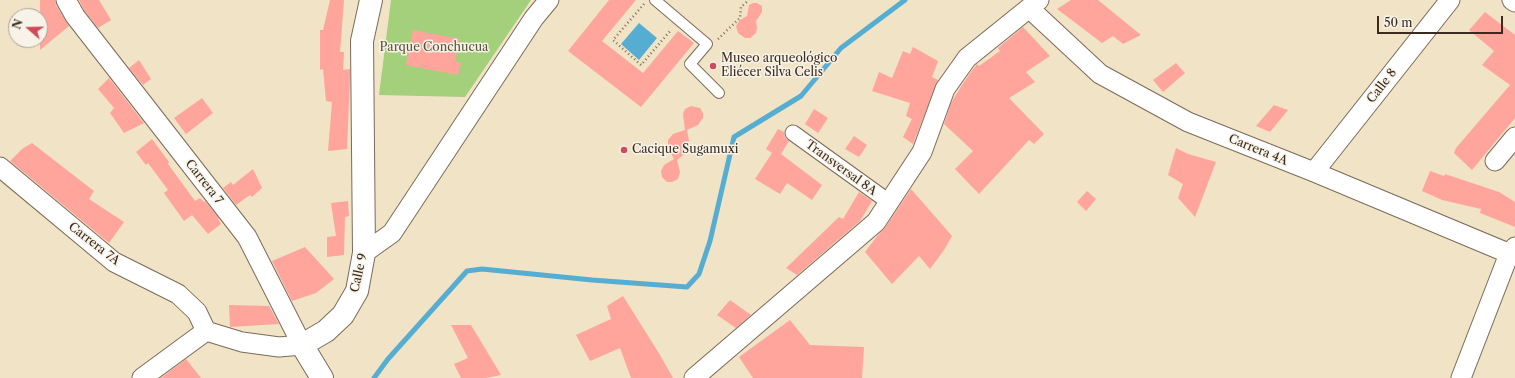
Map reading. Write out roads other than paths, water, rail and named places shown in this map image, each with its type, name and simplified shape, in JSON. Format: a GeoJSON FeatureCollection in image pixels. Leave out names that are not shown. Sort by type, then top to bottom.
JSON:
{"type":"FeatureCollection","features":[{"type":"Feature","properties":{"kind":"street","name":"Carrera 7"},"geometry":{"type":"LineString","coordinates":[[66,0],[75,16],[247,237],[302,345],[322,378]]}},
{"type":"Feature","properties":{"kind":"street","name":"Calle 9"},"geometry":{"type":"LineString","coordinates":[[206,331],[242,342],[279,347],[302,345],[326,331],[343,315],[357,290],[364,253],[362,41],[371,0]]}},
{"type":"Feature","properties":{"kind":"street"},"geometry":{"type":"LineString","coordinates":[[364,253],[392,233],[534,18],[549,0]]}},
{"type":"Feature","properties":{"kind":"street","name":"Calle 8"},"geometry":{"type":"LineString","coordinates":[[1314,172],[1450,0]]}},
{"type":"Feature","properties":{"kind":"street"},"geometry":{"type":"LineString","coordinates":[[694,378],[876,222],[922,152],[945,90],[967,58],[1034,4]]}},
{"type":"Feature","properties":{"kind":"street","name":"Carrera 4A"},"geometry":{"type":"LineString","coordinates":[[1034,4],[1100,74],[1188,122],[1513,252]]}},
{"type":"Feature","properties":{"kind":"street","name":"Transversal 8A"},"geometry":{"type":"LineString","coordinates":[[793,133],[888,202]]}},
{"type":"Feature","properties":{"kind":"street"},"geometry":{"type":"LineString","coordinates":[[1495,161],[1515,137]]}},
{"type":"Feature","properties":{"kind":"street","name":"Carrera 7A"},"geometry":{"type":"LineString","coordinates":[[0,167],[114,262],[178,294],[197,312],[206,331]]}},
{"type":"Feature","properties":{"kind":"street"},"geometry":{"type":"LineString","coordinates":[[1461,378],[1513,252]]}},
{"type":"Feature","properties":{"kind":"street"},"geometry":{"type":"LineString","coordinates":[[142,378],[206,331]]}},
{"type":"Feature","properties":{"kind":"lane"},"geometry":{"type":"LineString","coordinates":[[655,0],[707,44],[690,64],[719,93]]}},
{"type":"Feature","properties":{"kind":"water"},"geometry":{"type":"Polygon","coordinates":[[[639,23],[657,38],[639,60],[621,44],[639,23]]]}},
{"type":"Feature","properties":{"kind":"waterway"},"geometry":{"type":"LineString","coordinates":[[374,378],[388,359],[467,271],[482,269],[592,280],[687,287],[699,274],[710,241],[734,137],[801,96],[841,48],[905,0]]}},
{"type":"Feature","properties":{"kind":"place","name":"Museo arqueológico Eliécer Silva Celis"},"geometry":{"type":"Point","coordinates":[713,66]}},
{"type":"Feature","properties":{"kind":"place","name":"Cacique Sugamuxi"},"geometry":{"type":"Point","coordinates":[624,150]}},
{"type":"Feature","properties":{"kind":"park label","name":"Parque Conchucua"},"geometry":{"type":"Point","coordinates":[434,48]}}]}
